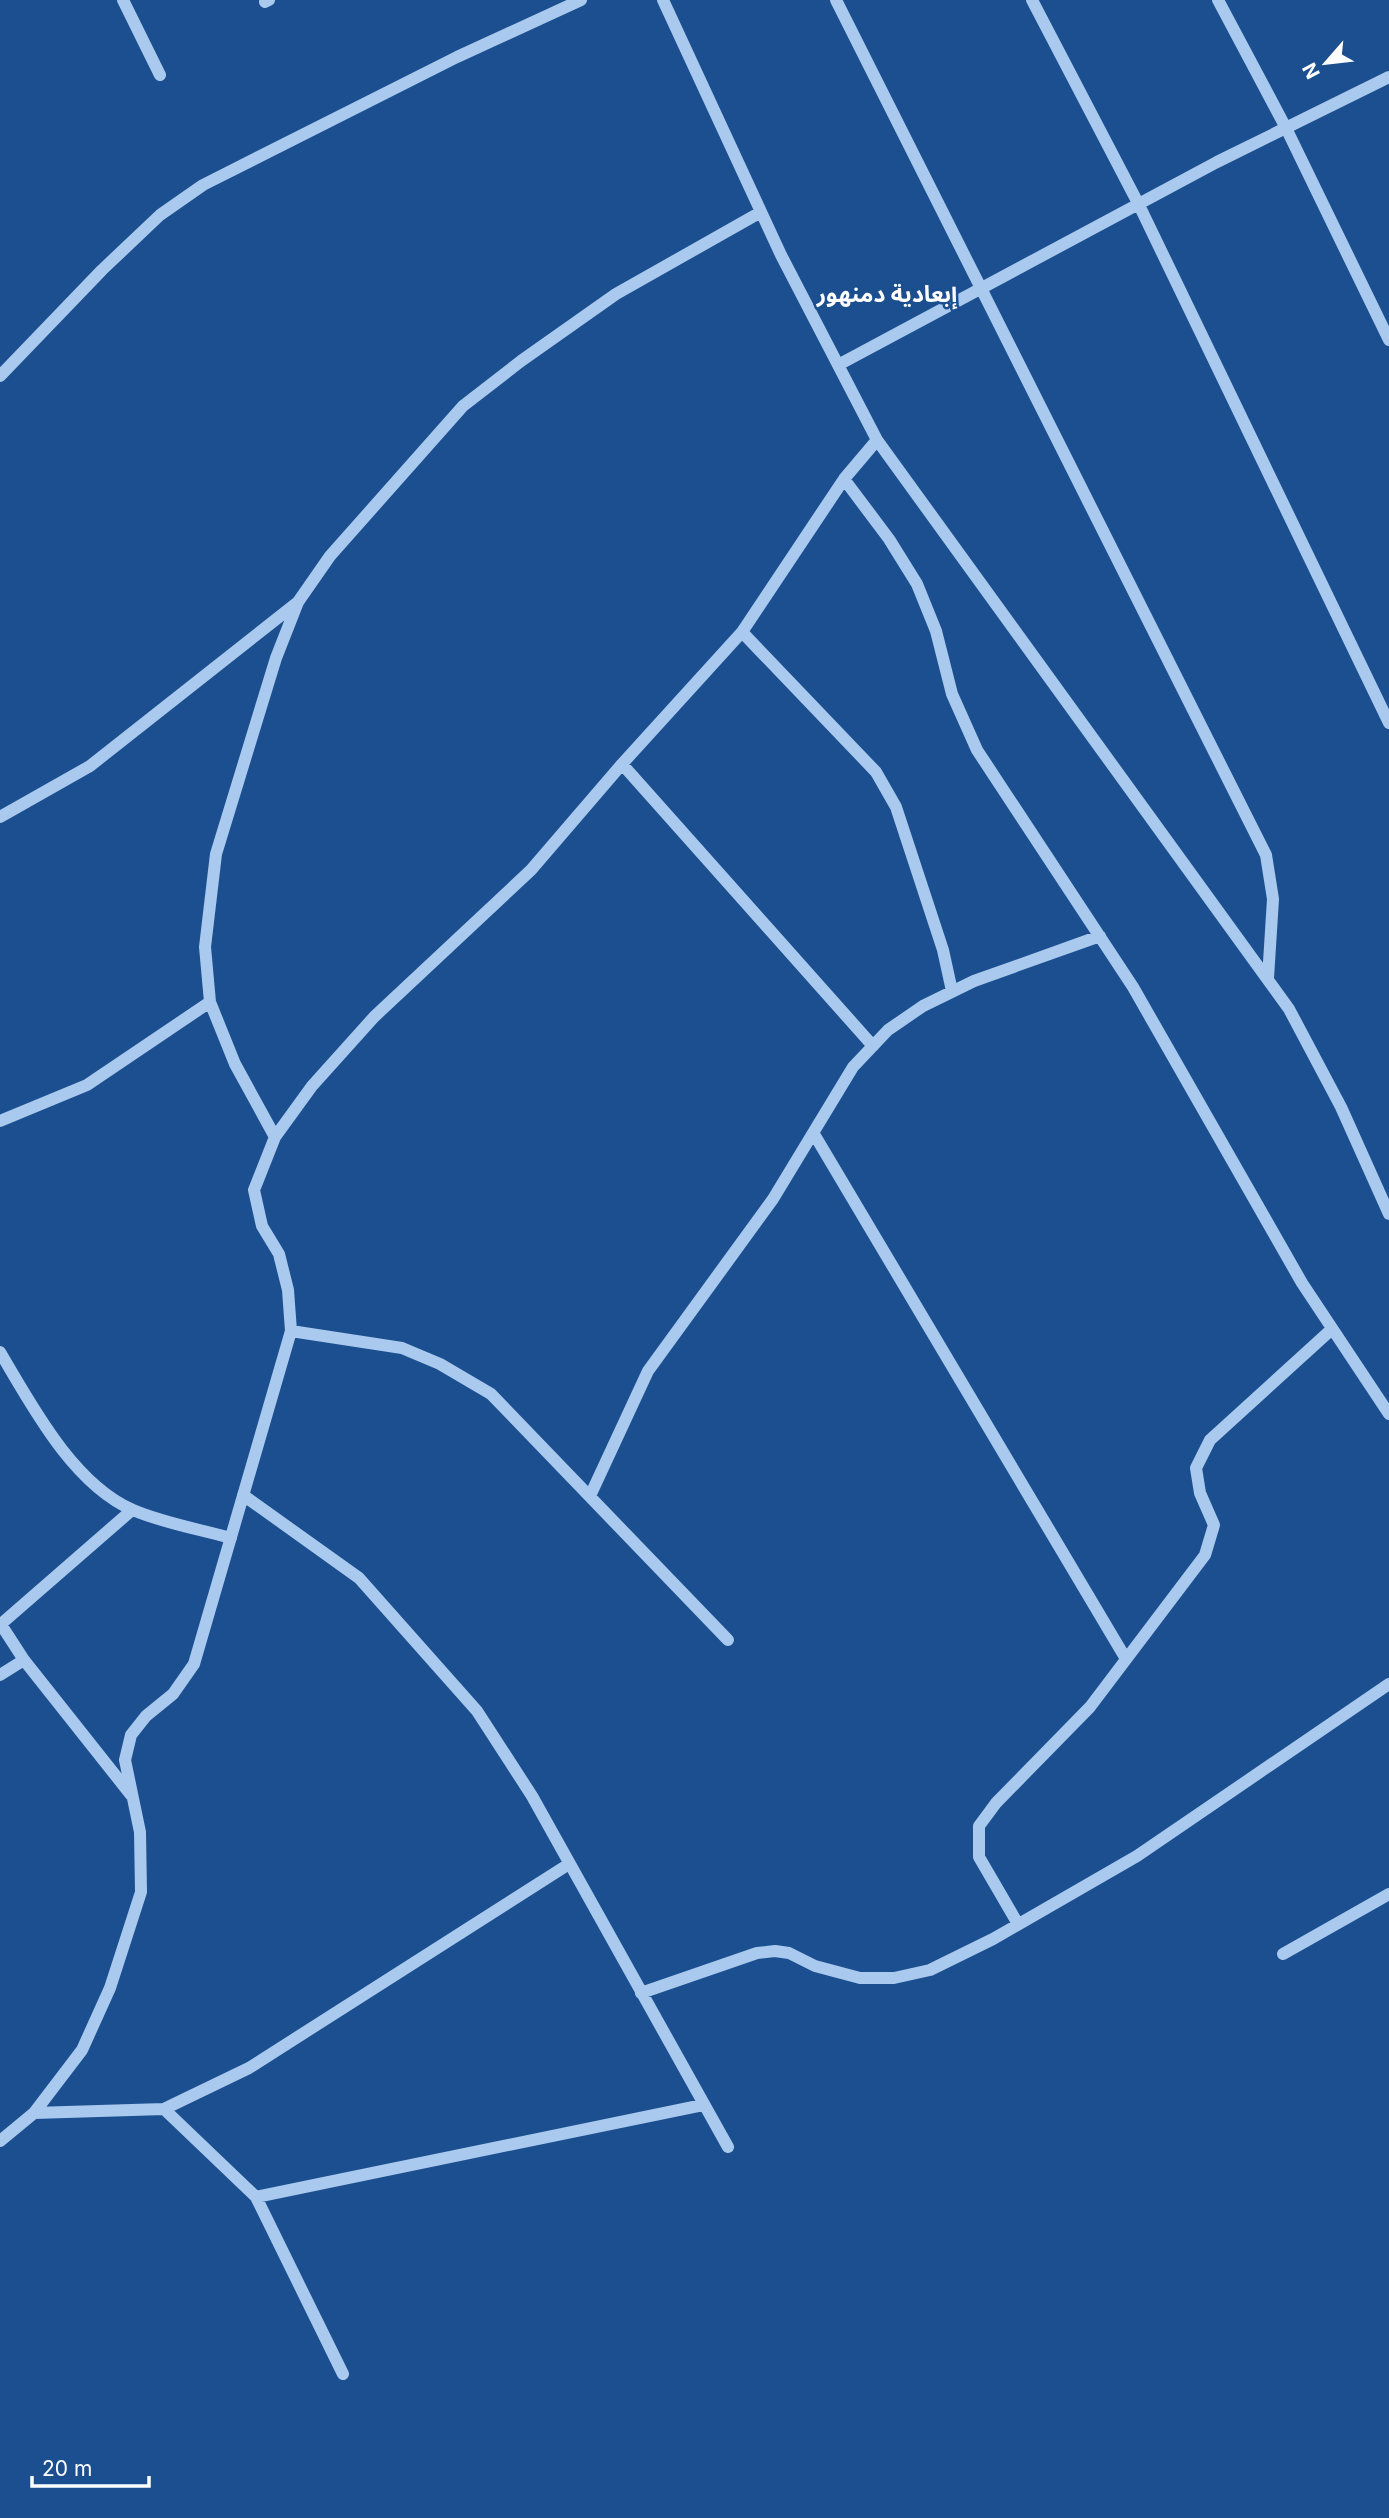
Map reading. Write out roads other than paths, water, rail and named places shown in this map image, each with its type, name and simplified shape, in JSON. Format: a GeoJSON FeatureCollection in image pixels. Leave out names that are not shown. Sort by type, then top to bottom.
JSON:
{"type":"FeatureCollection","features":[{"type":"Feature","properties":{"kind":"street"},"geometry":{"type":"LineString","coordinates":[[123,0],[160,75]]}},
{"type":"Feature","properties":{"kind":"street"},"geometry":{"type":"LineString","coordinates":[[0,376],[160,215],[203,185],[457,57],[551,6],[581,0]]}},
{"type":"Feature","properties":{"kind":"street"},"geometry":{"type":"LineString","coordinates":[[663,0],[761,212],[877,440],[1289,1009],[1341,1107],[1389,1214]]}},
{"type":"Feature","properties":{"kind":"street"},"geometry":{"type":"LineString","coordinates":[[836,0],[1266,855],[1273,899],[1268,978]]}},
{"type":"Feature","properties":{"kind":"street"},"geometry":{"type":"LineString","coordinates":[[1032,0],[1139,205],[1389,723]]}},
{"type":"Feature","properties":{"kind":"street"},"geometry":{"type":"LineString","coordinates":[[1218,0],[1286,128],[1389,340]]}},
{"type":"Feature","properties":{"kind":"street"},"geometry":{"type":"LineString","coordinates":[[838,365],[1286,128],[1389,77]]}},
{"type":"Feature","properties":{"kind":"street"},"geometry":{"type":"LineString","coordinates":[[275,1137],[235,1064],[210,1002],[205,947],[216,854],[276,658],[298,602],[330,556],[463,406],[521,360],[616,294],[761,212]]}},
{"type":"Feature","properties":{"kind":"street"},"geometry":{"type":"LineString","coordinates":[[0,2141],[34,2113],[82,2050],[110,1988],[141,1892],[140,1832],[125,1760],[131,1735],[146,1716],[173,1694],[194,1664],[291,1331],[288,1290],[279,1254],[262,1226],[254,1190],[275,1137],[313,1086],[374,1017],[531,870],[622,764],[742,632],[844,479],[877,440]]}},
{"type":"Feature","properties":{"kind":"street"},"geometry":{"type":"LineString","coordinates":[[844,479],[889,539],[917,584],[936,631],[952,694],[977,750],[1100,936],[1215,1126],[1302,1283],[1389,1413]]}},
{"type":"Feature","properties":{"kind":"street"},"geometry":{"type":"LineString","coordinates":[[0,817],[90,765],[298,602]]}},
{"type":"Feature","properties":{"kind":"street"},"geometry":{"type":"LineString","coordinates":[[742,632],[876,772],[897,807],[943,950],[952,991]]}},
{"type":"Feature","properties":{"kind":"street"},"geometry":{"type":"LineString","coordinates":[[622,764],[873,1046]]}},
{"type":"Feature","properties":{"kind":"street"},"geometry":{"type":"LineString","coordinates":[[590,1496],[648,1371],[773,1199],[853,1067],[888,1030],[952,991],[1100,936]]}},
{"type":"Feature","properties":{"kind":"street"},"geometry":{"type":"LineString","coordinates":[[0,1121],[87,1085],[210,1002]]}},
{"type":"Feature","properties":{"kind":"street"},"geometry":{"type":"LineString","coordinates":[[814,1134],[1126,1659]]}},
{"type":"Feature","properties":{"kind":"street"},"geometry":{"type":"LineString","coordinates":[[1018,1924],[979,1857],[979,1826],[996,1803],[1090,1707],[1205,1555],[1214,1525],[1200,1493],[1196,1468],[1210,1440],[1332,1329]]}},
{"type":"Feature","properties":{"kind":"street"},"geometry":{"type":"LineString","coordinates":[[291,1331],[402,1348],[440,1364],[491,1394],[728,1640]]}},
{"type":"Feature","properties":{"kind":"street"},"geometry":{"type":"LineString","coordinates":[[0,1352],[79,1471],[102,1490],[132,1510],[231,1538]]}},
{"type":"Feature","properties":{"kind":"street"},"geometry":{"type":"LineString","coordinates":[[243,1495],[359,1578],[477,1711],[532,1796],[727,2147]]}},
{"type":"Feature","properties":{"kind":"street"},"geometry":{"type":"LineString","coordinates":[[132,1510],[0,1623],[24,1660],[133,1798]]}},
{"type":"Feature","properties":{"kind":"street"},"geometry":{"type":"LineString","coordinates":[[0,1675],[24,1660]]}},
{"type":"Feature","properties":{"kind":"street"},"geometry":{"type":"LineString","coordinates":[[641,1993],[757,1954],[775,1951],[860,1978],[894,1978],[930,1970],[1018,1924],[1136,1856],[1389,1684]]}},
{"type":"Feature","properties":{"kind":"street"},"geometry":{"type":"LineString","coordinates":[[34,2113],[164,2109],[249,2068],[569,1864]]}},
{"type":"Feature","properties":{"kind":"street"},"geometry":{"type":"LineString","coordinates":[[1283,1954],[1389,1894]]}},
{"type":"Feature","properties":{"kind":"street"},"geometry":{"type":"LineString","coordinates":[[256,2197],[703,2105]]}},
{"type":"Feature","properties":{"kind":"street"},"geometry":{"type":"LineString","coordinates":[[164,2109],[256,2197],[343,2374]]}},
{"type":"Feature","properties":{"kind":"district","name":"إبعادية دمنهور"},"geometry":{"type":"Point","coordinates":[887,294]}}]}
